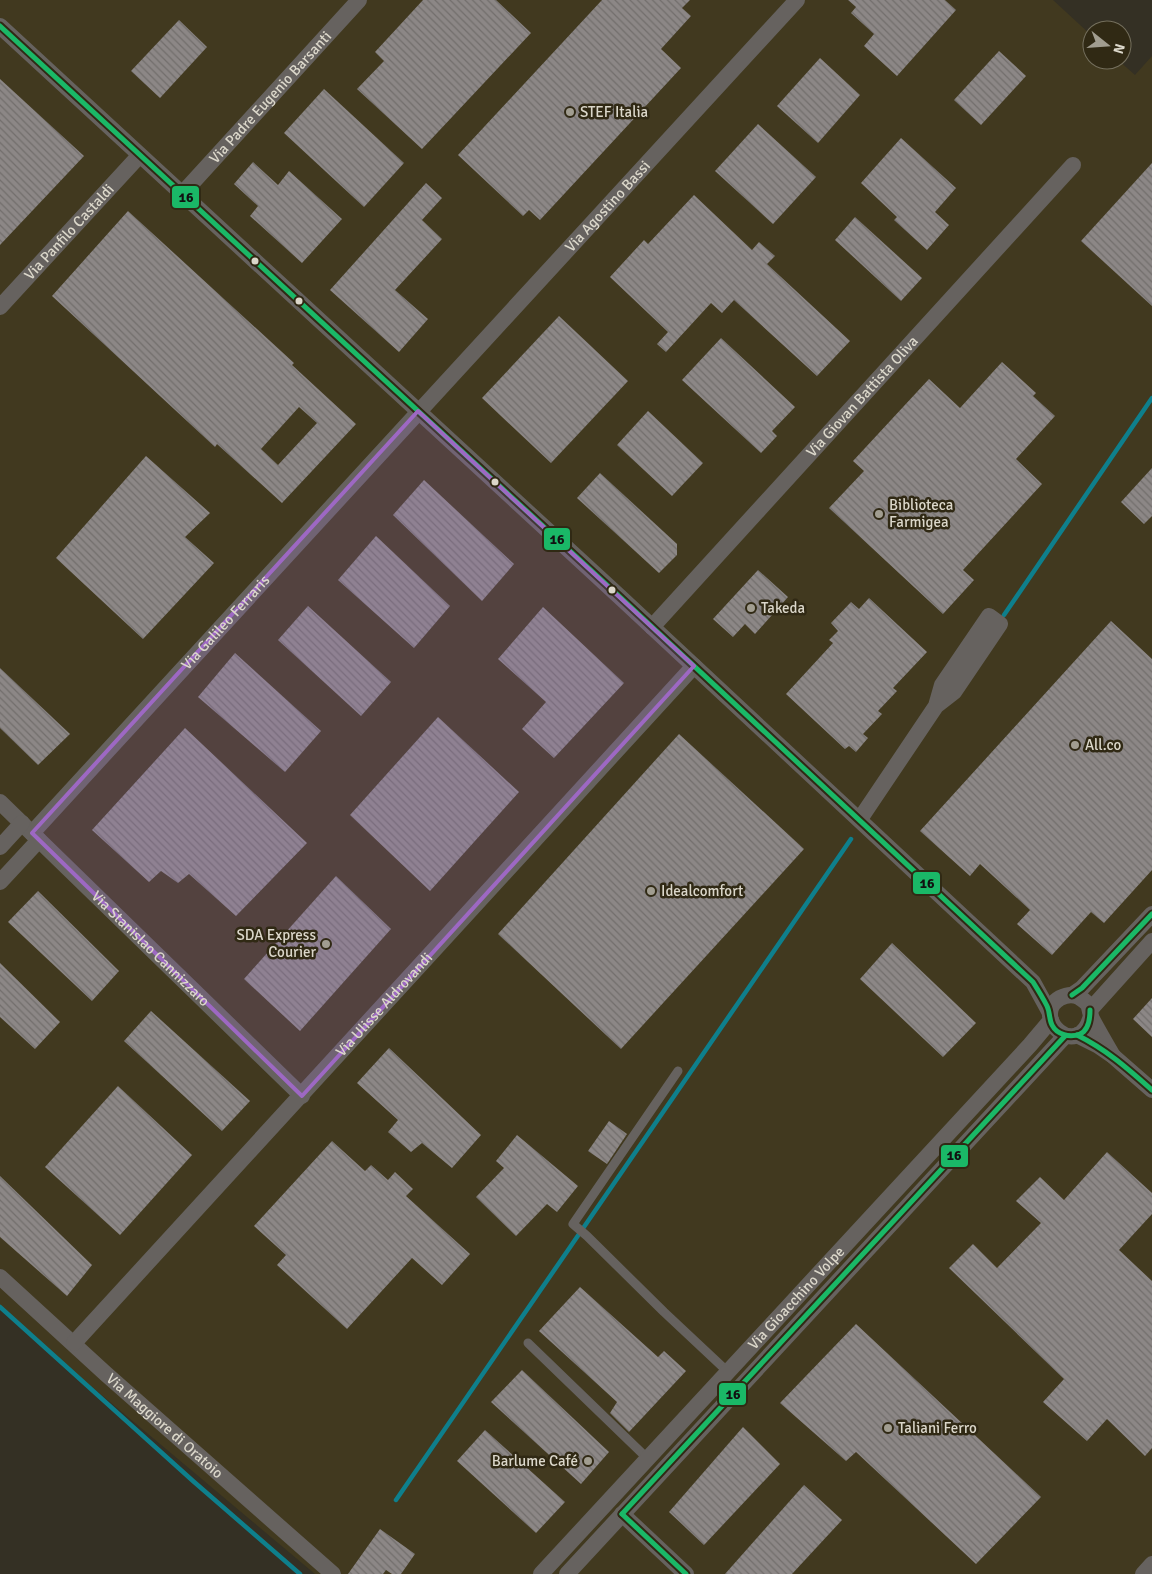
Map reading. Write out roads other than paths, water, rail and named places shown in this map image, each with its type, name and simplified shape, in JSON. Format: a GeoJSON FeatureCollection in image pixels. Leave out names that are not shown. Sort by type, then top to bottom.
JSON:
{"type":"FeatureCollection","features":[{"type":"Feature","properties":{"kind":"street","name":"Via Padre Eugenio Barsanti"},"geometry":{"type":"LineString","coordinates":[[182,194],[360,0]]}},
{"type":"Feature","properties":{"kind":"street","name":"Via Agostino Bassi"},"geometry":{"type":"LineString","coordinates":[[418,411],[797,0]]}},
{"type":"Feature","properties":{"kind":"street"},"geometry":{"type":"LineString","coordinates":[[0,26],[860,819],[1033,982],[1051,1017],[1052,1024],[1058,1032],[1096,1045],[1113,1056],[1152,1090]]}},
{"type":"Feature","properties":{"kind":"street","name":"Via Panfilo Castaldi"},"geometry":{"type":"LineString","coordinates":[[0,307],[140,156]]}},
{"type":"Feature","properties":{"kind":"street","name":"Via Giovan Battista Oliva"},"geometry":{"type":"LineString","coordinates":[[652,627],[1073,165]]}},
{"type":"Feature","properties":{"kind":"street","name":"Via Galileo Ferraris"},"geometry":{"type":"LineString","coordinates":[[0,882],[31,832],[418,411]]}},
{"type":"Feature","properties":{"kind":"street"},"geometry":{"type":"LineString","coordinates":[[860,819],[936,706],[942,685],[989,616],[1000,624],[954,692],[936,706]]}},
{"type":"Feature","properties":{"kind":"street","name":"Via Ulisse Aldrovandi"},"geometry":{"type":"LineString","coordinates":[[74,1344],[694,666]]}},
{"type":"Feature","properties":{"kind":"street","name":"Via Stanislao Cannizzaro"},"geometry":{"type":"LineString","coordinates":[[0,802],[302,1096]]}},
{"type":"Feature","properties":{"kind":"street","name":"Via Galileo Ferraris"},"geometry":{"type":"LineString","coordinates":[[0,847],[31,832]]}},
{"type":"Feature","properties":{"kind":"street"},"geometry":{"type":"LineString","coordinates":[[1051,1017],[1056,1001],[1082,988],[1152,914]]}},
{"type":"Feature","properties":{"kind":"street"},"geometry":{"type":"LineString","coordinates":[[1071,1035],[1085,1030],[1091,1013],[1152,941]]}},
{"type":"Feature","properties":{"kind":"street"},"geometry":{"type":"LineString","coordinates":[[1033,982],[1085,1001],[1113,1056]]}},
{"type":"Feature","properties":{"kind":"street","name":"Via Gioacchino Volpe"},"geometry":{"type":"LineString","coordinates":[[541,1574],[1030,1045],[1051,1017]]}},
{"type":"Feature","properties":{"kind":"street","name":"Via Gioacchino Volpe"},"geometry":{"type":"LineString","coordinates":[[567,1574],[1071,1035]]}},
{"type":"Feature","properties":{"kind":"street","name":"Via Maggiore di Oratoio"},"geometry":{"type":"LineString","coordinates":[[0,1277],[106,1374],[333,1574]]}},
{"type":"Feature","properties":{"kind":"street"},"geometry":{"type":"LineString","coordinates":[[622,1514],[686,1574]]}},
{"type":"Feature","properties":{"kind":"street"},"geometry":{"type":"LineString","coordinates":[[1143,1574],[1152,1564]]}},
{"type":"Feature","properties":{"kind":"lane"},"geometry":{"type":"LineString","coordinates":[[678,1071],[573,1224],[728,1372]]}},
{"type":"Feature","properties":{"kind":"lane"},"geometry":{"type":"LineString","coordinates":[[528,1343],[648,1459]]}},
{"type":"Feature","properties":{"kind":"waterway"},"geometry":{"type":"LineString","coordinates":[[1004,615],[1152,398]]}},
{"type":"Feature","properties":{"kind":"waterway"},"geometry":{"type":"LineString","coordinates":[[396,1500],[851,839]]}},
{"type":"Feature","properties":{"kind":"waterway"},"geometry":{"type":"LineString","coordinates":[[0,1307],[193,1481],[300,1574]]}},
{"type":"Feature","properties":{"kind":"place","name":"STEF Italia"},"geometry":{"type":"Point","coordinates":[570,112]}},
{"type":"Feature","properties":{"kind":"place","name":"Biblioteca Farmigea"},"geometry":{"type":"Point","coordinates":[879,514]}},
{"type":"Feature","properties":{"kind":"place","name":"Takeda"},"geometry":{"type":"Point","coordinates":[751,608]}},
{"type":"Feature","properties":{"kind":"place","name":"All.co"},"geometry":{"type":"Point","coordinates":[1075,745]}},
{"type":"Feature","properties":{"kind":"place","name":"Idealcomfort"},"geometry":{"type":"Point","coordinates":[651,891]}},
{"type":"Feature","properties":{"kind":"place","name":"SDA Express Courier"},"geometry":{"type":"Point","coordinates":[326,944]}},
{"type":"Feature","properties":{"kind":"place","name":"Taliani Ferro"},"geometry":{"type":"Point","coordinates":[888,1428]}},
{"type":"Feature","properties":{"kind":"place","name":"Barlume Café"},"geometry":{"type":"Point","coordinates":[588,1461]}}]}
